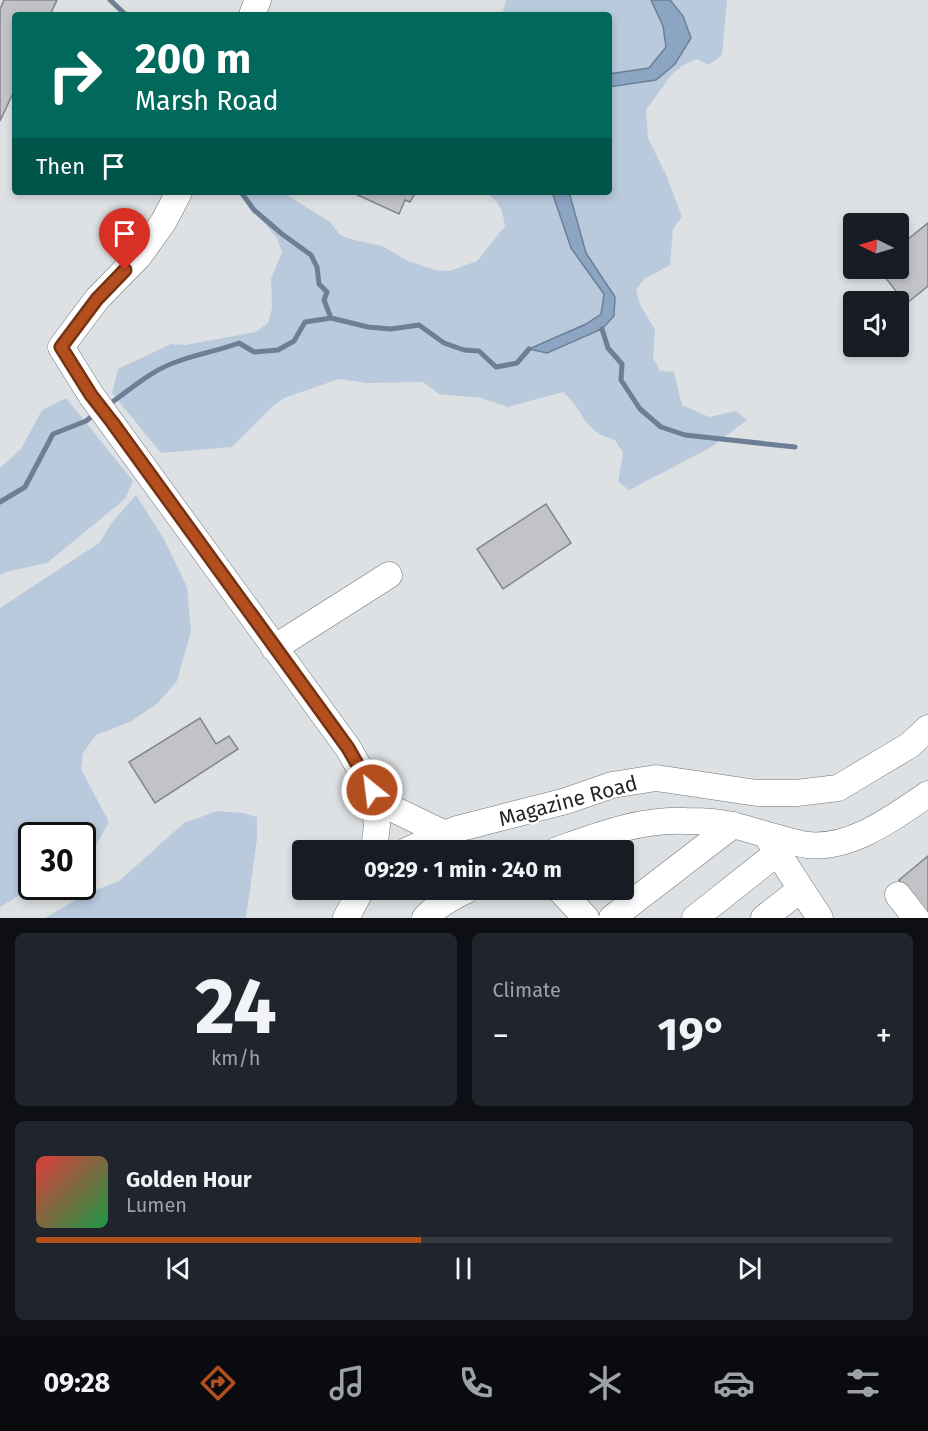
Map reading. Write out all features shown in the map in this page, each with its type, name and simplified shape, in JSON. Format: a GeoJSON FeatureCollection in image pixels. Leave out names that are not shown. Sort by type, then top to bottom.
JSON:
{"type":"FeatureCollection","features":[{"type":"Feature","properties":{"kind":"street"},"geometry":{"type":"LineString","coordinates":[[177,195],[164,221],[139,255],[97,299],[61,347],[91,395],[348,748],[372,790],[389,807],[446,834]]}},
{"type":"Feature","properties":{"kind":"street"},"geometry":{"type":"LineString","coordinates":[[274,648],[388,575]]}},
{"type":"Feature","properties":{"kind":"street","name":"Magazine Road"},"geometry":{"type":"LineString","coordinates":[[432,840],[566,801],[612,785],[656,778],[757,793],[797,793],[838,788],[910,746],[927,731]]}},
{"type":"Feature","properties":{"kind":"street"},"geometry":{"type":"LineString","coordinates":[[372,790],[377,825],[375,840]]}},
{"type":"Feature","properties":{"kind":"street"},"geometry":{"type":"LineString","coordinates":[[585,840],[640,823],[685,820],[733,825],[771,843],[809,845],[843,842],[901,813],[928,794]]}},
{"type":"Feature","properties":{"kind":"street"},"geometry":{"type":"LineString","coordinates":[[612,918],[733,825]]}},
{"type":"Feature","properties":{"kind":"street"},"geometry":{"type":"LineString","coordinates":[[771,843],[820,918]]}},
{"type":"Feature","properties":{"kind":"street"},"geometry":{"type":"LineString","coordinates":[[695,918],[771,843]]}},
{"type":"Feature","properties":{"kind":"street"},"geometry":{"type":"LineString","coordinates":[[764,918],[801,889]]}},
{"type":"Feature","properties":{"kind":"street"},"geometry":{"type":"LineString","coordinates":[[898,896],[916,918]]}},
{"type":"Feature","properties":{"kind":"street"},"geometry":{"type":"LineString","coordinates":[[346,918],[356,900]]}},
{"type":"Feature","properties":{"kind":"street"},"geometry":{"type":"LineString","coordinates":[[425,918],[446,900]]}},
{"type":"Feature","properties":{"kind":"street"},"geometry":{"type":"LineString","coordinates":[[568,900],[581,916]]}},
{"type":"Feature","properties":{"kind":"shaded area"},"geometry":{"type":"Polygon","coordinates":[[[506,0],[651,0],[663,26],[666,47],[649,68],[612,74],[612,12],[503,12],[506,0]]]}},
{"type":"Feature","properties":{"kind":"shaded area"},"geometry":{"type":"Polygon","coordinates":[[[651,0],[670,0],[683,16],[691,38],[675,64],[656,80],[612,87],[612,74],[649,68],[666,47],[663,26],[651,0]]]}},
{"type":"Feature","properties":{"kind":"shaded area"},"geometry":{"type":"Polygon","coordinates":[[[670,0],[727,0],[722,55],[709,65],[697,59],[682,66],[672,74],[646,110],[648,138],[667,177],[682,217],[673,229],[670,265],[644,279],[636,290],[640,304],[655,330],[653,357],[660,371],[674,372],[682,405],[709,417],[736,411],[747,420],[710,448],[629,490],[618,482],[623,453],[615,440],[589,426],[563,392],[508,407],[481,398],[439,394],[423,382],[367,383],[339,379],[284,398],[232,447],[161,453],[112,393],[118,369],[171,344],[185,345],[256,332],[268,323],[272,308],[271,279],[282,252],[277,238],[240,195],[287,195],[330,222],[340,235],[382,246],[408,261],[435,270],[450,271],[477,261],[505,226],[500,206],[489,195],[553,195],[571,248],[604,294],[601,314],[586,324],[530,349],[602,329],[615,297],[586,253],[570,195],[612,195],[612,87],[656,80],[683,16],[670,0]]]}},
{"type":"Feature","properties":{"kind":"shaded area"},"geometry":{"type":"Polygon","coordinates":[[[553,195],[570,195],[586,253],[615,297],[614,316],[602,329],[547,353],[529,349],[586,324],[601,314],[604,294],[571,248],[553,195]]]}},
{"type":"Feature","properties":{"kind":"shaded area"},"geometry":{"type":"Polygon","coordinates":[[[66,398],[133,481],[125,499],[47,563],[0,575],[0,468],[21,449],[42,410],[66,398]]]}},
{"type":"Feature","properties":{"kind":"shaded area"},"geometry":{"type":"Polygon","coordinates":[[[136,495],[164,539],[187,587],[191,631],[177,681],[158,703],[130,722],[96,735],[83,753],[81,769],[109,822],[96,845],[96,822],[18,822],[18,896],[0,907],[0,608],[99,543],[113,521],[136,495]]]}},
{"type":"Feature","properties":{"kind":"shaded area"},"geometry":{"type":"Polygon","coordinates":[[[217,811],[244,813],[257,817],[257,839],[246,918],[45,918],[76,900],[96,900],[96,890],[119,881],[184,823],[217,811]]]}},
{"type":"Feature","properties":{"kind":"building"},"geometry":{"type":"Polygon","coordinates":[[[4,0],[57,0],[51,12],[12,12],[12,95],[0,121],[0,9],[4,0]]]}},
{"type":"Feature","properties":{"kind":"building"},"geometry":{"type":"Polygon","coordinates":[[[358,195],[414,195],[410,202],[405,200],[399,214],[358,195]]]}},
{"type":"Feature","properties":{"kind":"building"},"geometry":{"type":"Polygon","coordinates":[[[928,223],[928,286],[909,302],[909,291],[896,291],[887,279],[909,279],[909,238],[928,223]]]}},
{"type":"Feature","properties":{"kind":"building"},"geometry":{"type":"Polygon","coordinates":[[[546,504],[571,543],[503,589],[477,549],[546,504]]]}},
{"type":"Feature","properties":{"kind":"building"},"geometry":{"type":"Polygon","coordinates":[[[200,718],[216,744],[229,736],[238,749],[155,803],[129,762],[200,718]]]}},
{"type":"Feature","properties":{"kind":"building"},"geometry":{"type":"Polygon","coordinates":[[[928,856],[928,916],[899,880],[928,856]]]}},
{"type":"Feature","properties":{"kind":"waterway"},"geometry":{"type":"LineString","coordinates":[[110,0],[123,12]]}},
{"type":"Feature","properties":{"kind":"waterway"},"geometry":{"type":"LineString","coordinates":[[243,195],[254,210],[311,255],[317,267],[319,284],[327,292],[324,300],[331,318]]}},
{"type":"Feature","properties":{"kind":"waterway"},"geometry":{"type":"LineString","coordinates":[[108,405],[149,376],[176,362],[239,343],[254,352],[278,350],[294,341],[305,322],[331,318],[368,327],[391,329],[419,325],[444,343],[464,350],[479,351],[496,367],[517,363],[529,349]]}},
{"type":"Feature","properties":{"kind":"waterway"},"geometry":{"type":"LineString","coordinates":[[602,329],[608,348],[622,364],[621,380],[640,409],[661,427],[685,435],[795,447]]}},
{"type":"Feature","properties":{"kind":"waterway"},"geometry":{"type":"LineString","coordinates":[[0,502],[25,487],[53,434],[86,421],[95,414]]}},
{"type":"Feature","properties":{"kind":"route"},"geometry":{"type":"LineString","coordinates":[[125,270],[97,299],[61,347],[91,395],[348,748],[372,790]]}}]}
